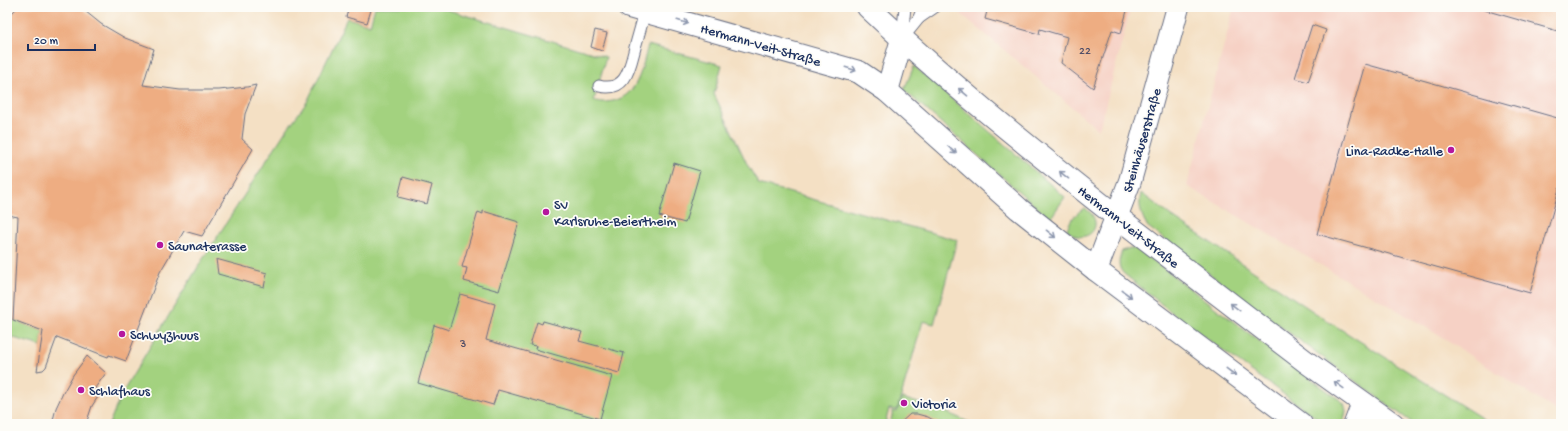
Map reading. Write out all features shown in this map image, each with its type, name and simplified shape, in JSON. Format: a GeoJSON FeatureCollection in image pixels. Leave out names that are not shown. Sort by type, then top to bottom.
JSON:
{"type":"FeatureCollection","features":[{"type":"Feature","properties":{"kind":"street","name":"Hermann-Veit-Straße"},"geometry":{"type":"LineString","coordinates":[[868,7],[902,40],[1026,145],[1305,361],[1393,424]]}},
{"type":"Feature","properties":{"kind":"street","name":"Steinhäuserstraße"},"geometry":{"type":"LineString","coordinates":[[1096,270],[1133,171],[1178,7]]}},
{"type":"Feature","properties":{"kind":"street","name":"Hermann-Veit-Straße"},"geometry":{"type":"LineString","coordinates":[[637,9],[858,72],[887,92],[1019,209],[1096,270],[1301,424]]}},
{"type":"Feature","properties":{"kind":"street"},"geometry":{"type":"LineString","coordinates":[[887,92],[902,40]]}},
{"type":"Feature","properties":{"kind":"street"},"geometry":{"type":"LineString","coordinates":[[1355,424],[1363,403]]}},
{"type":"Feature","properties":{"kind":"lane"},"geometry":{"type":"LineString","coordinates":[[902,40],[905,7]]}},
{"type":"Feature","properties":{"kind":"lane"},"geometry":{"type":"LineString","coordinates":[[902,40],[919,18],[923,7]]}},
{"type":"Feature","properties":{"kind":"lane"},"geometry":{"type":"LineString","coordinates":[[919,18],[935,7]]}},
{"type":"Feature","properties":{"kind":"lane"},"geometry":{"type":"LineString","coordinates":[[599,86],[608,88],[616,86],[629,72],[637,9]]}},
{"type":"Feature","properties":{"kind":"shaded area"},"geometry":{"type":"Polygon","coordinates":[[[953,7],[1131,7],[1099,130],[953,7]]]}},
{"type":"Feature","properties":{"kind":"shaded area"},"geometry":{"type":"Polygon","coordinates":[[[1234,7],[1561,7],[1561,414],[1424,326],[1187,186],[1234,7]]]}},
{"type":"Feature","properties":{"kind":"green space","name":"SV Karlsruhe-Beiertheim"},"geometry":{"type":"Polygon","coordinates":[[[375,7],[438,7],[606,57],[594,100],[599,102],[613,101],[622,98],[629,93],[638,79],[648,45],[722,65],[714,94],[748,166],[759,184],[957,240],[934,324],[923,321],[897,410],[889,409],[885,424],[109,424],[121,395],[201,262],[285,132],[307,102],[347,18],[370,25],[375,7]]]}},
{"type":"Feature","properties":{"kind":"green space"},"geometry":{"type":"Polygon","coordinates":[[[914,66],[1065,197],[1050,219],[904,90],[914,66]]]}},
{"type":"Feature","properties":{"kind":"green space"},"geometry":{"type":"Polygon","coordinates":[[[1141,193],[1174,218],[1323,318],[1491,424],[1414,424],[1224,285],[1147,226],[1141,210],[1141,193]]]}},
{"type":"Feature","properties":{"kind":"green space"},"geometry":{"type":"Polygon","coordinates":[[[1085,208],[1092,215],[1095,221],[1095,227],[1092,232],[1081,237],[1074,235],[1067,230],[1074,217],[1085,208]]]}},
{"type":"Feature","properties":{"kind":"green space"},"geometry":{"type":"Polygon","coordinates":[[[1130,248],[1138,249],[1251,335],[1344,403],[1346,411],[1343,424],[1325,424],[1185,323],[1123,273],[1119,265],[1120,257],[1122,251],[1130,248]]]}},
{"type":"Feature","properties":{"kind":"green space"},"geometry":{"type":"Polygon","coordinates":[[[7,320],[13,320],[43,331],[41,346],[7,336],[7,320]]]}},
{"type":"Feature","properties":{"kind":"green space"},"geometry":{"type":"Polygon","coordinates":[[[902,398],[941,410],[973,424],[890,424],[893,411],[897,412],[902,398]]]}},
{"type":"Feature","properties":{"kind":"building"},"geometry":{"type":"Polygon","coordinates":[[[18,7],[80,7],[101,24],[125,38],[154,49],[143,85],[180,90],[219,90],[256,85],[245,114],[242,139],[253,149],[202,236],[184,231],[160,272],[126,361],[109,355],[108,357],[57,337],[46,367],[43,370],[37,371],[43,331],[13,320],[18,217],[8,215],[7,210],[7,25],[9,16],[18,7]]]}},
{"type":"Feature","properties":{"kind":"building"},"geometry":{"type":"Polygon","coordinates":[[[349,7],[372,7],[367,23],[346,17],[349,7]]]}},
{"type":"Feature","properties":{"kind":"building"},"geometry":{"type":"Polygon","coordinates":[[[988,7],[1128,7],[1121,33],[1112,30],[1093,88],[1061,63],[1067,37],[1040,29],[1039,34],[985,19],[988,7]]]}},
{"type":"Feature","properties":{"kind":"building"},"geometry":{"type":"Polygon","coordinates":[[[1474,7],[1561,7],[1561,32],[1474,7]]]}},
{"type":"Feature","properties":{"kind":"building"},"geometry":{"type":"Polygon","coordinates":[[[1312,25],[1326,30],[1308,82],[1295,78],[1312,25]]]}},
{"type":"Feature","properties":{"kind":"building"},"geometry":{"type":"Polygon","coordinates":[[[595,30],[607,33],[602,51],[591,47],[595,30]]]}},
{"type":"Feature","properties":{"kind":"building","name":"Lina-Radke-Halle"},"geometry":{"type":"Polygon","coordinates":[[[1365,64],[1561,119],[1561,182],[1530,293],[1317,234],[1365,64]]]}},
{"type":"Feature","properties":{"kind":"building"},"geometry":{"type":"Polygon","coordinates":[[[674,163],[700,171],[685,223],[659,216],[674,163]]]}},
{"type":"Feature","properties":{"kind":"building"},"geometry":{"type":"Polygon","coordinates":[[[403,177],[432,185],[427,204],[398,197],[403,177]]]}},
{"type":"Feature","properties":{"kind":"building"},"geometry":{"type":"Polygon","coordinates":[[[483,211],[519,222],[499,291],[464,281],[467,268],[462,267],[478,212],[483,214],[483,211]]]}},
{"type":"Feature","properties":{"kind":"building"},"geometry":{"type":"Polygon","coordinates":[[[216,259],[267,273],[264,287],[218,274],[216,259]]]}},
{"type":"Feature","properties":{"kind":"building"},"geometry":{"type":"Polygon","coordinates":[[[460,294],[495,304],[486,340],[612,376],[600,419],[498,390],[493,405],[418,383],[434,325],[449,330],[460,294]]]}},
{"type":"Feature","properties":{"kind":"building"},"geometry":{"type":"Polygon","coordinates":[[[543,321],[582,332],[579,341],[624,353],[619,373],[535,349],[536,346],[530,345],[537,322],[542,324],[543,321]]]}},
{"type":"Feature","properties":{"kind":"building","name":"Schlafhaus"},"geometry":{"type":"Polygon","coordinates":[[[87,356],[106,373],[95,388],[101,392],[92,406],[86,424],[79,422],[78,424],[52,424],[56,408],[63,393],[73,375],[87,356]]]}},
{"type":"Feature","properties":{"kind":"building"},"geometry":{"type":"Polygon","coordinates":[[[910,414],[928,417],[940,424],[899,424],[910,414]]]}},
{"type":"Feature","properties":{"kind":"place","name":"Lina-Radke-Halle"},"geometry":{"type":"Point","coordinates":[1451,150]}},
{"type":"Feature","properties":{"kind":"place","name":"SV Karlsruhe-Beiertheim"},"geometry":{"type":"Point","coordinates":[546,212]}},
{"type":"Feature","properties":{"kind":"place","name":"Saunaterasse"},"geometry":{"type":"Point","coordinates":[160,245]}},
{"type":"Feature","properties":{"kind":"place","name":"Schwyzhuus"},"geometry":{"type":"Point","coordinates":[122,334]}},
{"type":"Feature","properties":{"kind":"place","name":"Schlafhaus"},"geometry":{"type":"Point","coordinates":[81,390]}},
{"type":"Feature","properties":{"kind":"place","name":"Victoria"},"geometry":{"type":"Point","coordinates":[904,403]}}]}
